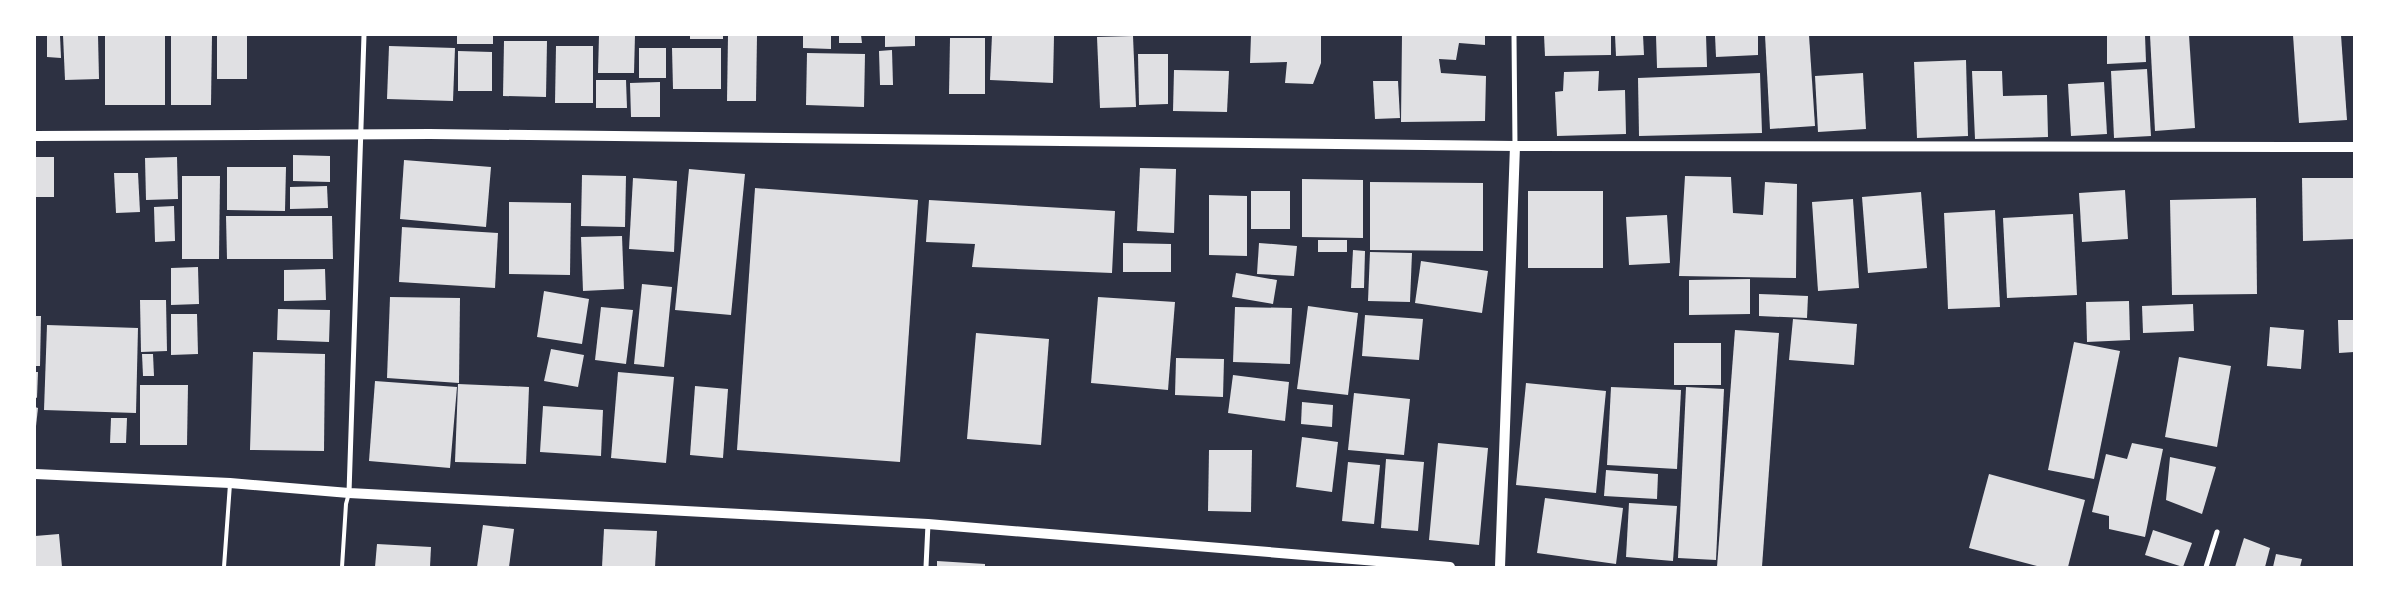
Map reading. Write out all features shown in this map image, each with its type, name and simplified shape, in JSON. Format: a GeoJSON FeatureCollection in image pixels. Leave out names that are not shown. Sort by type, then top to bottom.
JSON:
{"type":"FeatureCollection","features":[{"type":"Feature","properties":{"kind":"main road"},"geometry":{"type":"LineString","coordinates":[[35,136],[362,134],[1515,146],[2354,147]]}},
{"type":"Feature","properties":{"kind":"main road"},"geometry":{"type":"LineString","coordinates":[[1500,567],[1515,146]]}},
{"type":"Feature","properties":{"kind":"main road"},"geometry":{"type":"LineString","coordinates":[[35,474],[230,482],[349,493],[928,524],[1450,567]]}},
{"type":"Feature","properties":{"kind":"street"},"geometry":{"type":"LineString","coordinates":[[349,493],[364,35]]}},
{"type":"Feature","properties":{"kind":"street"},"geometry":{"type":"LineString","coordinates":[[1514,35],[1515,146]]}},
{"type":"Feature","properties":{"kind":"street"},"geometry":{"type":"LineString","coordinates":[[926,567],[928,524]]}},
{"type":"Feature","properties":{"kind":"street"},"geometry":{"type":"LineString","coordinates":[[2206,567],[2217,532]]}},
{"type":"Feature","properties":{"kind":"lane"},"geometry":{"type":"LineString","coordinates":[[224,567],[230,482]]}},
{"type":"Feature","properties":{"kind":"lane"},"geometry":{"type":"LineString","coordinates":[[342,567],[346,504],[349,493]]}},
{"type":"Feature","properties":{"kind":"building"},"geometry":{"type":"Polygon","coordinates":[[[47,35],[60,35],[61,58],[47,57],[47,35]]]}},
{"type":"Feature","properties":{"kind":"building"},"geometry":{"type":"Polygon","coordinates":[[[63,35],[98,35],[99,79],[65,80],[63,35]]]}},
{"type":"Feature","properties":{"kind":"building"},"geometry":{"type":"Polygon","coordinates":[[[105,35],[165,35],[165,105],[105,105],[105,35]]]}},
{"type":"Feature","properties":{"kind":"building"},"geometry":{"type":"Polygon","coordinates":[[[171,35],[212,35],[211,105],[171,105],[171,35]]]}},
{"type":"Feature","properties":{"kind":"building"},"geometry":{"type":"Polygon","coordinates":[[[217,35],[247,35],[247,79],[217,79],[217,35]]]}},
{"type":"Feature","properties":{"kind":"building"},"geometry":{"type":"Polygon","coordinates":[[[457,35],[493,35],[493,44],[457,44],[457,35]]]}},
{"type":"Feature","properties":{"kind":"building"},"geometry":{"type":"Polygon","coordinates":[[[599,35],[635,35],[634,73],[598,73],[599,35]]]}},
{"type":"Feature","properties":{"kind":"building"},"geometry":{"type":"Polygon","coordinates":[[[690,35],[723,35],[723,39],[690,39],[690,35]]]}},
{"type":"Feature","properties":{"kind":"building"},"geometry":{"type":"Polygon","coordinates":[[[728,35],[757,35],[756,101],[727,101],[728,35]]]}},
{"type":"Feature","properties":{"kind":"building"},"geometry":{"type":"Polygon","coordinates":[[[803,35],[831,35],[831,49],[803,48],[803,35]]]}},
{"type":"Feature","properties":{"kind":"building"},"geometry":{"type":"Polygon","coordinates":[[[839,35],[861,35],[862,43],[839,43],[839,35]]]}},
{"type":"Feature","properties":{"kind":"building"},"geometry":{"type":"Polygon","coordinates":[[[885,35],[915,35],[915,46],[885,47],[885,35]]]}},
{"type":"Feature","properties":{"kind":"building"},"geometry":{"type":"Polygon","coordinates":[[[992,35],[1054,36],[1053,83],[990,80],[992,35]]]}},
{"type":"Feature","properties":{"kind":"building"},"geometry":{"type":"Polygon","coordinates":[[[1251,35],[1321,35],[1321,63],[1313,84],[1285,83],[1287,62],[1250,63],[1251,35]]]}},
{"type":"Feature","properties":{"kind":"building"},"geometry":{"type":"Polygon","coordinates":[[[1402,35],[1485,35],[1485,45],[1459,43],[1456,60],[1439,59],[1441,73],[1486,76],[1485,121],[1401,122],[1402,35]]]}},
{"type":"Feature","properties":{"kind":"building"},"geometry":{"type":"Polygon","coordinates":[[[1544,35],[1611,35],[1611,55],[1545,56],[1544,35]]]}},
{"type":"Feature","properties":{"kind":"building"},"geometry":{"type":"Polygon","coordinates":[[[1615,35],[1643,35],[1644,55],[1616,56],[1615,35]]]}},
{"type":"Feature","properties":{"kind":"building"},"geometry":{"type":"Polygon","coordinates":[[[1656,35],[1706,35],[1707,67],[1657,68],[1656,35]]]}},
{"type":"Feature","properties":{"kind":"building"},"geometry":{"type":"Polygon","coordinates":[[[1715,35],[1758,35],[1758,55],[1716,57],[1715,35]]]}},
{"type":"Feature","properties":{"kind":"building"},"geometry":{"type":"Polygon","coordinates":[[[1765,35],[1809,35],[1815,126],[1770,129],[1765,35]]]}},
{"type":"Feature","properties":{"kind":"building"},"geometry":{"type":"Polygon","coordinates":[[[2107,35],[2145,35],[2146,62],[2107,64],[2107,35]]]}},
{"type":"Feature","properties":{"kind":"building"},"geometry":{"type":"Polygon","coordinates":[[[2150,35],[2189,35],[2195,128],[2155,131],[2150,35]]]}},
{"type":"Feature","properties":{"kind":"building"},"geometry":{"type":"Polygon","coordinates":[[[2293,35],[2341,35],[2347,120],[2299,123],[2293,35]]]}},
{"type":"Feature","properties":{"kind":"building"},"geometry":{"type":"Polygon","coordinates":[[[1133,36],[1136,107],[1100,108],[1097,37],[1133,36]]]}},
{"type":"Feature","properties":{"kind":"building"},"geometry":{"type":"Polygon","coordinates":[[[950,38],[985,38],[985,94],[949,94],[950,38]]]}},
{"type":"Feature","properties":{"kind":"building"},"geometry":{"type":"Polygon","coordinates":[[[504,41],[547,41],[546,97],[503,96],[504,41]]]}},
{"type":"Feature","properties":{"kind":"building"},"geometry":{"type":"Polygon","coordinates":[[[389,46],[455,48],[453,101],[387,99],[389,46]]]}},
{"type":"Feature","properties":{"kind":"building"},"geometry":{"type":"Polygon","coordinates":[[[556,46],[593,46],[593,103],[555,103],[556,46]]]}},
{"type":"Feature","properties":{"kind":"building"},"geometry":{"type":"Polygon","coordinates":[[[639,48],[666,48],[666,78],[639,78],[639,48]]]}},
{"type":"Feature","properties":{"kind":"building"},"geometry":{"type":"Polygon","coordinates":[[[672,48],[721,48],[721,89],[673,89],[672,48]]]}},
{"type":"Feature","properties":{"kind":"building"},"geometry":{"type":"Polygon","coordinates":[[[892,50],[893,85],[880,85],[879,51],[892,50]]]}},
{"type":"Feature","properties":{"kind":"building"},"geometry":{"type":"Polygon","coordinates":[[[458,51],[492,52],[492,91],[458,91],[458,51]]]}},
{"type":"Feature","properties":{"kind":"building"},"geometry":{"type":"Polygon","coordinates":[[[807,53],[865,54],[864,107],[806,105],[807,53]]]}},
{"type":"Feature","properties":{"kind":"building"},"geometry":{"type":"Polygon","coordinates":[[[1138,54],[1168,54],[1168,104],[1139,105],[1138,54]]]}},
{"type":"Feature","properties":{"kind":"building"},"geometry":{"type":"Polygon","coordinates":[[[1966,60],[1968,136],[1917,138],[1914,62],[1966,60]]]}},
{"type":"Feature","properties":{"kind":"building"},"geometry":{"type":"Polygon","coordinates":[[[2147,69],[2151,136],[2114,138],[2111,71],[2147,69]]]}},
{"type":"Feature","properties":{"kind":"building"},"geometry":{"type":"Polygon","coordinates":[[[1174,70],[1229,71],[1227,112],[1173,111],[1174,70]]]}},
{"type":"Feature","properties":{"kind":"building"},"geometry":{"type":"Polygon","coordinates":[[[1599,71],[1598,91],[1625,90],[1626,134],[1557,136],[1555,92],[1563,91],[1564,72],[1599,71]]]}},
{"type":"Feature","properties":{"kind":"building"},"geometry":{"type":"Polygon","coordinates":[[[1972,71],[2002,71],[2003,96],[2047,95],[2048,137],[1975,139],[1972,71]]]}},
{"type":"Feature","properties":{"kind":"building"},"geometry":{"type":"Polygon","coordinates":[[[1760,73],[1762,133],[1639,136],[1638,78],[1760,73]]]}},
{"type":"Feature","properties":{"kind":"building"},"geometry":{"type":"Polygon","coordinates":[[[1863,73],[1866,129],[1818,132],[1815,76],[1863,73]]]}},
{"type":"Feature","properties":{"kind":"building"},"geometry":{"type":"Polygon","coordinates":[[[596,80],[626,80],[627,108],[596,108],[596,80]]]}},
{"type":"Feature","properties":{"kind":"building"},"geometry":{"type":"Polygon","coordinates":[[[1373,81],[1398,81],[1400,118],[1375,119],[1373,81]]]}},
{"type":"Feature","properties":{"kind":"building"},"geometry":{"type":"Polygon","coordinates":[[[660,82],[660,117],[631,117],[630,83],[660,82]]]}},
{"type":"Feature","properties":{"kind":"building"},"geometry":{"type":"Polygon","coordinates":[[[2104,82],[2107,134],[2071,136],[2068,84],[2104,82]]]}},
{"type":"Feature","properties":{"kind":"building"},"geometry":{"type":"Polygon","coordinates":[[[293,155],[330,156],[330,182],[293,181],[293,155]]]}},
{"type":"Feature","properties":{"kind":"building"},"geometry":{"type":"Polygon","coordinates":[[[35,157],[54,157],[54,197],[35,197],[35,157]]]}},
{"type":"Feature","properties":{"kind":"building"},"geometry":{"type":"Polygon","coordinates":[[[177,157],[178,199],[146,200],[145,158],[177,157]]]}},
{"type":"Feature","properties":{"kind":"building"},"geometry":{"type":"Polygon","coordinates":[[[404,160],[491,167],[486,227],[400,219],[404,160]]]}},
{"type":"Feature","properties":{"kind":"building"},"geometry":{"type":"Polygon","coordinates":[[[227,167],[286,167],[285,211],[227,210],[227,167]]]}},
{"type":"Feature","properties":{"kind":"building"},"geometry":{"type":"Polygon","coordinates":[[[1140,168],[1176,169],[1174,233],[1137,231],[1140,168]]]}},
{"type":"Feature","properties":{"kind":"building"},"geometry":{"type":"Polygon","coordinates":[[[689,169],[745,174],[731,315],[675,310],[689,169]]]}},
{"type":"Feature","properties":{"kind":"building"},"geometry":{"type":"Polygon","coordinates":[[[114,173],[138,173],[140,212],[116,213],[114,173]]]}},
{"type":"Feature","properties":{"kind":"building"},"geometry":{"type":"Polygon","coordinates":[[[582,175],[626,176],[625,227],[581,226],[582,175]]]}},
{"type":"Feature","properties":{"kind":"building"},"geometry":{"type":"Polygon","coordinates":[[[182,176],[220,176],[219,259],[182,259],[182,176]]]}},
{"type":"Feature","properties":{"kind":"building"},"geometry":{"type":"Polygon","coordinates":[[[1685,176],[1731,177],[1733,213],[1763,215],[1765,182],[1797,184],[1796,278],[1679,276],[1685,176]]]}},
{"type":"Feature","properties":{"kind":"building"},"geometry":{"type":"Polygon","coordinates":[[[633,178],[677,181],[674,252],[629,249],[633,178]]]}},
{"type":"Feature","properties":{"kind":"building"},"geometry":{"type":"Polygon","coordinates":[[[2302,178],[2354,178],[2354,239],[2303,241],[2302,178]]]}},
{"type":"Feature","properties":{"kind":"building"},"geometry":{"type":"Polygon","coordinates":[[[1302,179],[1363,180],[1363,238],[1302,237],[1302,179]]]}},
{"type":"Feature","properties":{"kind":"building"},"geometry":{"type":"Polygon","coordinates":[[[1370,182],[1483,183],[1483,251],[1370,250],[1370,182]]]}},
{"type":"Feature","properties":{"kind":"building"},"geometry":{"type":"Polygon","coordinates":[[[327,186],[328,208],[290,209],[290,187],[327,186]]]}},
{"type":"Feature","properties":{"kind":"building"},"geometry":{"type":"Polygon","coordinates":[[[755,188],[918,200],[900,462],[737,450],[755,188]]]}},
{"type":"Feature","properties":{"kind":"building"},"geometry":{"type":"Polygon","coordinates":[[[2125,190],[2128,239],[2082,242],[2079,193],[2125,190]]]}},
{"type":"Feature","properties":{"kind":"building"},"geometry":{"type":"Polygon","coordinates":[[[1251,191],[1290,191],[1290,229],[1251,229],[1251,191]]]}},
{"type":"Feature","properties":{"kind":"building"},"geometry":{"type":"Polygon","coordinates":[[[1528,191],[1603,191],[1603,268],[1528,268],[1528,191]]]}},
{"type":"Feature","properties":{"kind":"building"},"geometry":{"type":"Polygon","coordinates":[[[1921,192],[1927,268],[1868,273],[1862,197],[1921,192]]]}},
{"type":"Feature","properties":{"kind":"building"},"geometry":{"type":"Polygon","coordinates":[[[1209,195],[1247,196],[1247,256],[1209,255],[1209,195]]]}},
{"type":"Feature","properties":{"kind":"building"},"geometry":{"type":"Polygon","coordinates":[[[2256,198],[2257,294],[2172,295],[2170,200],[2256,198]]]}},
{"type":"Feature","properties":{"kind":"building"},"geometry":{"type":"Polygon","coordinates":[[[1853,199],[1859,288],[1818,291],[1812,202],[1853,199]]]}},
{"type":"Feature","properties":{"kind":"building"},"geometry":{"type":"Polygon","coordinates":[[[929,200],[1115,211],[1112,273],[972,267],[975,244],[926,242],[929,200]]]}},
{"type":"Feature","properties":{"kind":"building"},"geometry":{"type":"Polygon","coordinates":[[[509,202],[571,203],[570,275],[509,274],[509,202]]]}},
{"type":"Feature","properties":{"kind":"building"},"geometry":{"type":"Polygon","coordinates":[[[174,206],[175,241],[155,242],[154,207],[174,206]]]}},
{"type":"Feature","properties":{"kind":"building"},"geometry":{"type":"Polygon","coordinates":[[[1995,210],[2000,307],[1948,309],[1944,213],[1995,210]]]}},
{"type":"Feature","properties":{"kind":"building"},"geometry":{"type":"Polygon","coordinates":[[[2073,214],[2077,295],[2007,298],[2003,218],[2073,214]]]}},
{"type":"Feature","properties":{"kind":"building"},"geometry":{"type":"Polygon","coordinates":[[[1667,215],[1670,263],[1629,265],[1626,217],[1667,215]]]}},
{"type":"Feature","properties":{"kind":"building"},"geometry":{"type":"Polygon","coordinates":[[[226,216],[332,216],[333,259],[227,259],[226,216]]]}},
{"type":"Feature","properties":{"kind":"building"},"geometry":{"type":"Polygon","coordinates":[[[402,227],[498,233],[495,288],[399,282],[402,227]]]}},
{"type":"Feature","properties":{"kind":"building"},"geometry":{"type":"Polygon","coordinates":[[[622,236],[624,289],[583,291],[581,237],[622,236]]]}},
{"type":"Feature","properties":{"kind":"building"},"geometry":{"type":"Polygon","coordinates":[[[1318,240],[1347,240],[1347,252],[1318,252],[1318,240]]]}},
{"type":"Feature","properties":{"kind":"building"},"geometry":{"type":"Polygon","coordinates":[[[1123,243],[1171,244],[1171,272],[1123,272],[1123,243]]]}},
{"type":"Feature","properties":{"kind":"building"},"geometry":{"type":"Polygon","coordinates":[[[1259,243],[1297,246],[1294,276],[1257,274],[1259,243]]]}},
{"type":"Feature","properties":{"kind":"building"},"geometry":{"type":"Polygon","coordinates":[[[1353,250],[1365,251],[1364,288],[1351,288],[1353,250]]]}},
{"type":"Feature","properties":{"kind":"building"},"geometry":{"type":"Polygon","coordinates":[[[1370,252],[1412,253],[1410,302],[1368,301],[1370,252]]]}},
{"type":"Feature","properties":{"kind":"building"},"geometry":{"type":"Polygon","coordinates":[[[1421,261],[1488,271],[1482,313],[1415,303],[1421,261]]]}},
{"type":"Feature","properties":{"kind":"building"},"geometry":{"type":"Polygon","coordinates":[[[198,267],[199,304],[171,305],[171,268],[198,267]]]}},
{"type":"Feature","properties":{"kind":"building"},"geometry":{"type":"Polygon","coordinates":[[[325,269],[326,300],[284,301],[284,270],[325,269]]]}},
{"type":"Feature","properties":{"kind":"building"},"geometry":{"type":"Polygon","coordinates":[[[1236,273],[1277,280],[1273,304],[1232,297],[1236,273]]]}},
{"type":"Feature","properties":{"kind":"building"},"geometry":{"type":"Polygon","coordinates":[[[1750,279],[1750,314],[1689,315],[1689,280],[1750,279]]]}},
{"type":"Feature","properties":{"kind":"building"},"geometry":{"type":"Polygon","coordinates":[[[642,284],[672,287],[664,367],[634,364],[642,284]]]}},
{"type":"Feature","properties":{"kind":"building"},"geometry":{"type":"Polygon","coordinates":[[[544,291],[589,299],[582,344],[537,337],[544,291]]]}},
{"type":"Feature","properties":{"kind":"building"},"geometry":{"type":"Polygon","coordinates":[[[1759,294],[1808,296],[1807,318],[1759,316],[1759,294]]]}},
{"type":"Feature","properties":{"kind":"building"},"geometry":{"type":"Polygon","coordinates":[[[390,297],[460,298],[459,383],[387,378],[390,297]]]}},
{"type":"Feature","properties":{"kind":"building"},"geometry":{"type":"Polygon","coordinates":[[[1098,297],[1175,302],[1168,390],[1091,383],[1098,297]]]}},
{"type":"Feature","properties":{"kind":"building"},"geometry":{"type":"Polygon","coordinates":[[[140,300],[166,300],[167,351],[141,352],[140,300]]]}},
{"type":"Feature","properties":{"kind":"building"},"geometry":{"type":"Polygon","coordinates":[[[2129,301],[2130,340],[2087,342],[2086,302],[2129,301]]]}},
{"type":"Feature","properties":{"kind":"building"},"geometry":{"type":"Polygon","coordinates":[[[2193,304],[2194,331],[2143,333],[2142,306],[2193,304]]]}},
{"type":"Feature","properties":{"kind":"building"},"geometry":{"type":"Polygon","coordinates":[[[1308,306],[1358,313],[1348,395],[1297,389],[1308,306]]]}},
{"type":"Feature","properties":{"kind":"building"},"geometry":{"type":"Polygon","coordinates":[[[601,307],[633,310],[626,364],[595,360],[601,307]]]}},
{"type":"Feature","properties":{"kind":"building"},"geometry":{"type":"Polygon","coordinates":[[[1235,307],[1292,308],[1290,364],[1233,362],[1235,307]]]}},
{"type":"Feature","properties":{"kind":"building"},"geometry":{"type":"Polygon","coordinates":[[[278,309],[330,310],[329,342],[277,340],[278,309]]]}},
{"type":"Feature","properties":{"kind":"building"},"geometry":{"type":"Polygon","coordinates":[[[171,314],[197,314],[198,354],[171,355],[171,314]]]}},
{"type":"Feature","properties":{"kind":"building"},"geometry":{"type":"Polygon","coordinates":[[[1365,315],[1423,319],[1419,360],[1362,356],[1365,315]]]}},
{"type":"Feature","properties":{"kind":"building"},"geometry":{"type":"Polygon","coordinates":[[[35,316],[41,316],[40,366],[35,366],[35,316]]]}},
{"type":"Feature","properties":{"kind":"building"},"geometry":{"type":"Polygon","coordinates":[[[1793,319],[1857,324],[1854,365],[1789,360],[1793,319]]]}},
{"type":"Feature","properties":{"kind":"building"},"geometry":{"type":"Polygon","coordinates":[[[2338,320],[2354,320],[2354,352],[2339,353],[2338,320]]]}},
{"type":"Feature","properties":{"kind":"building"},"geometry":{"type":"Polygon","coordinates":[[[47,325],[138,328],[136,413],[44,410],[47,325]]]}},
{"type":"Feature","properties":{"kind":"building"},"geometry":{"type":"Polygon","coordinates":[[[2270,327],[2304,330],[2301,369],[2267,366],[2270,327]]]}},
{"type":"Feature","properties":{"kind":"building"},"geometry":{"type":"Polygon","coordinates":[[[1735,330],[1779,333],[1762,567],[1717,567],[1735,330]]]}},
{"type":"Feature","properties":{"kind":"building"},"geometry":{"type":"Polygon","coordinates":[[[976,333],[1049,339],[1041,445],[967,439],[976,333]]]}},
{"type":"Feature","properties":{"kind":"building"},"geometry":{"type":"Polygon","coordinates":[[[2074,342],[2120,351],[2094,479],[2048,470],[2074,342]]]}},
{"type":"Feature","properties":{"kind":"building"},"geometry":{"type":"Polygon","coordinates":[[[1674,343],[1721,343],[1721,385],[1674,385],[1674,343]]]}},
{"type":"Feature","properties":{"kind":"building"},"geometry":{"type":"Polygon","coordinates":[[[551,349],[584,355],[578,387],[544,381],[551,349]]]}},
{"type":"Feature","properties":{"kind":"building"},"geometry":{"type":"Polygon","coordinates":[[[253,352],[325,354],[324,451],[250,450],[253,352]]]}},
{"type":"Feature","properties":{"kind":"building"},"geometry":{"type":"Polygon","coordinates":[[[142,354],[153,354],[154,376],[143,376],[142,354]]]}},
{"type":"Feature","properties":{"kind":"building"},"geometry":{"type":"Polygon","coordinates":[[[2179,357],[2231,366],[2217,447],[2165,437],[2179,357]]]}},
{"type":"Feature","properties":{"kind":"building"},"geometry":{"type":"Polygon","coordinates":[[[1176,358],[1224,359],[1223,397],[1175,395],[1176,358]]]}},
{"type":"Feature","properties":{"kind":"building"},"geometry":{"type":"Polygon","coordinates":[[[35,372],[38,372],[37,398],[35,397],[35,372]]]}},
{"type":"Feature","properties":{"kind":"building"},"geometry":{"type":"Polygon","coordinates":[[[618,372],[674,377],[666,463],[611,458],[618,372]]]}},
{"type":"Feature","properties":{"kind":"building"},"geometry":{"type":"Polygon","coordinates":[[[1233,375],[1289,382],[1285,421],[1228,413],[1233,375]]]}},
{"type":"Feature","properties":{"kind":"building"},"geometry":{"type":"Polygon","coordinates":[[[375,381],[457,387],[450,468],[369,461],[375,381]]]}},
{"type":"Feature","properties":{"kind":"building"},"geometry":{"type":"Polygon","coordinates":[[[1526,383],[1606,391],[1596,493],[1516,485],[1526,383]]]}},
{"type":"Feature","properties":{"kind":"building"},"geometry":{"type":"Polygon","coordinates":[[[458,384],[529,387],[526,464],[455,462],[458,384]]]}},
{"type":"Feature","properties":{"kind":"building"},"geometry":{"type":"Polygon","coordinates":[[[140,385],[188,385],[187,445],[140,445],[140,385]]]}},
{"type":"Feature","properties":{"kind":"building"},"geometry":{"type":"Polygon","coordinates":[[[695,386],[728,389],[723,458],[690,455],[695,386]]]}},
{"type":"Feature","properties":{"kind":"building"},"geometry":{"type":"Polygon","coordinates":[[[1611,387],[1681,390],[1677,469],[1607,465],[1611,387]]]}},
{"type":"Feature","properties":{"kind":"building"},"geometry":{"type":"Polygon","coordinates":[[[1686,387],[1724,389],[1716,560],[1678,558],[1686,387]]]}},
{"type":"Feature","properties":{"kind":"building"},"geometry":{"type":"Polygon","coordinates":[[[1354,393],[1410,399],[1404,455],[1348,450],[1354,393]]]}},
{"type":"Feature","properties":{"kind":"building"},"geometry":{"type":"Polygon","coordinates":[[[1302,402],[1333,405],[1332,427],[1301,424],[1302,402]]]}},
{"type":"Feature","properties":{"kind":"building"},"geometry":{"type":"Polygon","coordinates":[[[543,406],[603,410],[601,456],[540,452],[543,406]]]}},
{"type":"Feature","properties":{"kind":"building"},"geometry":{"type":"Polygon","coordinates":[[[35,407],[38,408],[36,426],[35,426],[35,407]]]}},
{"type":"Feature","properties":{"kind":"building"},"geometry":{"type":"Polygon","coordinates":[[[111,418],[127,418],[126,443],[110,443],[111,418]]]}},
{"type":"Feature","properties":{"kind":"building"},"geometry":{"type":"Polygon","coordinates":[[[1302,437],[1338,442],[1332,492],[1296,487],[1302,437]]]}},
{"type":"Feature","properties":{"kind":"building"},"geometry":{"type":"Polygon","coordinates":[[[1438,443],[1488,448],[1479,545],[1429,540],[1438,443]]]}},
{"type":"Feature","properties":{"kind":"building"},"geometry":{"type":"Polygon","coordinates":[[[2132,443],[2163,449],[2145,537],[2109,529],[2109,516],[2092,512],[2106,454],[2127,459],[2132,443]]]}},
{"type":"Feature","properties":{"kind":"building"},"geometry":{"type":"Polygon","coordinates":[[[1209,450],[1252,450],[1251,512],[1208,511],[1209,450]]]}},
{"type":"Feature","properties":{"kind":"building"},"geometry":{"type":"Polygon","coordinates":[[[2170,457],[2216,467],[2202,514],[2166,500],[2170,457]]]}},
{"type":"Feature","properties":{"kind":"building"},"geometry":{"type":"Polygon","coordinates":[[[1386,459],[1424,462],[1418,531],[1381,528],[1386,459]]]}},
{"type":"Feature","properties":{"kind":"building"},"geometry":{"type":"Polygon","coordinates":[[[1348,462],[1380,465],[1374,524],[1342,521],[1348,462]]]}},
{"type":"Feature","properties":{"kind":"building"},"geometry":{"type":"Polygon","coordinates":[[[1606,470],[1658,474],[1657,499],[1604,496],[1606,470]]]}},
{"type":"Feature","properties":{"kind":"building"},"geometry":{"type":"Polygon","coordinates":[[[1989,474],[2085,500],[2068,567],[2041,567],[1969,548],[1989,474]]]}},
{"type":"Feature","properties":{"kind":"building"},"geometry":{"type":"Polygon","coordinates":[[[1545,498],[1623,508],[1616,564],[1537,553],[1545,498]]]}},
{"type":"Feature","properties":{"kind":"building"},"geometry":{"type":"Polygon","coordinates":[[[1629,503],[1677,506],[1673,561],[1626,557],[1629,503]]]}},
{"type":"Feature","properties":{"kind":"building"},"geometry":{"type":"Polygon","coordinates":[[[483,525],[514,529],[509,567],[477,567],[483,525]]]}},
{"type":"Feature","properties":{"kind":"building"},"geometry":{"type":"Polygon","coordinates":[[[604,529],[657,531],[655,567],[602,567],[604,529]]]}},
{"type":"Feature","properties":{"kind":"building"},"geometry":{"type":"Polygon","coordinates":[[[2153,530],[2192,543],[2183,567],[2145,555],[2153,530]]]}},
{"type":"Feature","properties":{"kind":"building"},"geometry":{"type":"Polygon","coordinates":[[[59,534],[62,567],[35,567],[35,536],[59,534]]]}},
{"type":"Feature","properties":{"kind":"building"},"geometry":{"type":"Polygon","coordinates":[[[2244,538],[2270,548],[2265,567],[2235,567],[2244,538]]]}},
{"type":"Feature","properties":{"kind":"building"},"geometry":{"type":"Polygon","coordinates":[[[377,544],[431,547],[430,567],[375,567],[377,544]]]}},
{"type":"Feature","properties":{"kind":"building"},"geometry":{"type":"Polygon","coordinates":[[[2276,554],[2302,559],[2300,567],[2273,567],[2276,554]]]}},
{"type":"Feature","properties":{"kind":"building"},"geometry":{"type":"Polygon","coordinates":[[[937,561],[985,564],[985,567],[937,567],[937,561]]]}}]}
